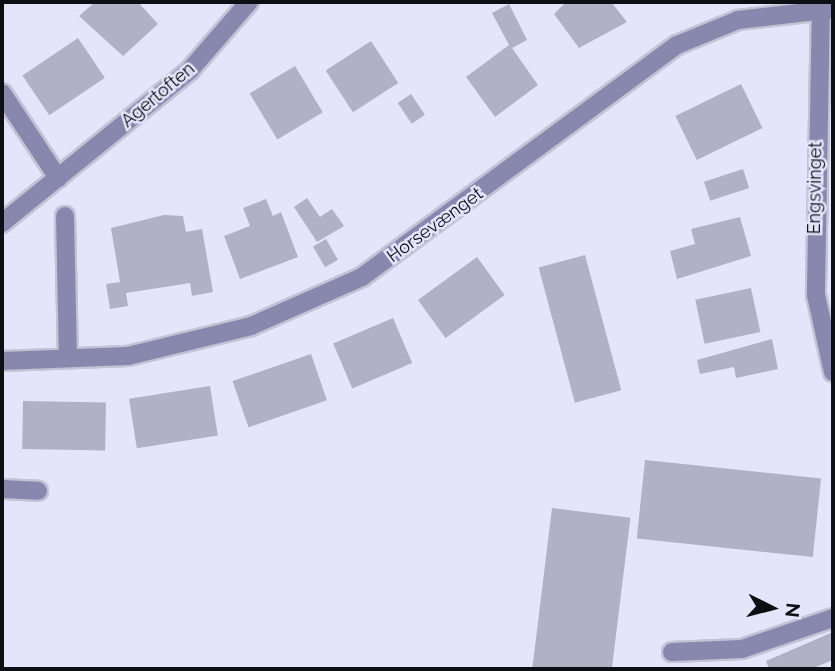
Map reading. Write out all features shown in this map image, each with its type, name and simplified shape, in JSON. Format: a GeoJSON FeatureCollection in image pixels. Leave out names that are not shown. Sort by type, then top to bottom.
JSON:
{"type":"FeatureCollection","features":[{"type":"Feature","properties":{"kind":"street","name":"Agertoften"},"geometry":{"type":"LineString","coordinates":[[2,223],[190,70],[249,2]]}},
{"type":"Feature","properties":{"kind":"street","name":"Horsevænget"},"geometry":{"type":"LineString","coordinates":[[2,361],[128,356],[250,326],[362,276],[677,45],[738,20],[825,7]]}},
{"type":"Feature","properties":{"kind":"street","name":"Engsvinget"},"geometry":{"type":"LineString","coordinates":[[825,7],[816,281],[833,372]]}},
{"type":"Feature","properties":{"kind":"street"},"geometry":{"type":"LineString","coordinates":[[2,93],[58,178]]}},
{"type":"Feature","properties":{"kind":"street"},"geometry":{"type":"LineString","coordinates":[[65,216],[68,358]]}},
{"type":"Feature","properties":{"kind":"street"},"geometry":{"type":"LineString","coordinates":[[2,489],[37,491]]}},
{"type":"Feature","properties":{"kind":"street"},"geometry":{"type":"LineString","coordinates":[[671,652],[742,649],[833,618]]}},
{"type":"Feature","properties":{"kind":"building"},"geometry":{"type":"Polygon","coordinates":[[[95,2],[138,2],[158,24],[123,56],[79,16],[95,2]]]}},
{"type":"Feature","properties":{"kind":"building"},"geometry":{"type":"Polygon","coordinates":[[[566,2],[611,2],[627,22],[579,48],[554,14],[566,2]]]}},
{"type":"Feature","properties":{"kind":"building"},"geometry":{"type":"Polygon","coordinates":[[[509,4],[527,40],[512,48],[538,85],[495,117],[466,77],[509,45],[492,13],[509,4]]]}},
{"type":"Feature","properties":{"kind":"building"},"geometry":{"type":"Polygon","coordinates":[[[78,38],[105,78],[49,115],[22,75],[78,38]]]}},
{"type":"Feature","properties":{"kind":"building"},"geometry":{"type":"Polygon","coordinates":[[[371,41],[398,83],[353,112],[326,70],[371,41]]]}},
{"type":"Feature","properties":{"kind":"building"},"geometry":{"type":"Polygon","coordinates":[[[295,66],[323,112],[277,140],[250,93],[295,66]]]}},
{"type":"Feature","properties":{"kind":"building"},"geometry":{"type":"Polygon","coordinates":[[[741,84],[762,128],[697,160],[675,116],[741,84]]]}},
{"type":"Feature","properties":{"kind":"building"},"geometry":{"type":"Polygon","coordinates":[[[411,94],[425,115],[412,124],[398,103],[411,94]]]}},
{"type":"Feature","properties":{"kind":"building"},"geometry":{"type":"Polygon","coordinates":[[[743,169],[749,188],[710,201],[704,182],[743,169]]]}},
{"type":"Feature","properties":{"kind":"building"},"geometry":{"type":"Polygon","coordinates":[[[307,198],[320,217],[332,209],[344,226],[317,242],[294,207],[307,198]]]}},
{"type":"Feature","properties":{"kind":"building"},"geometry":{"type":"Polygon","coordinates":[[[266,199],[273,216],[281,212],[298,257],[240,279],[224,236],[250,226],[243,208],[266,199]]]}},
{"type":"Feature","properties":{"kind":"building"},"geometry":{"type":"Polygon","coordinates":[[[164,215],[183,216],[186,232],[202,229],[213,292],[192,296],[190,283],[126,293],[128,306],[110,309],[106,284],[120,282],[111,228],[164,215]]]}},
{"type":"Feature","properties":{"kind":"building"},"geometry":{"type":"Polygon","coordinates":[[[740,217],[751,256],[677,279],[670,251],[695,244],[691,229],[740,217]]]}},
{"type":"Feature","properties":{"kind":"building"},"geometry":{"type":"Polygon","coordinates":[[[326,239],[338,260],[325,267],[313,246],[326,239]]]}},
{"type":"Feature","properties":{"kind":"building"},"geometry":{"type":"Polygon","coordinates":[[[585,255],[621,390],[575,403],[539,267],[585,255]]]}},
{"type":"Feature","properties":{"kind":"building"},"geometry":{"type":"Polygon","coordinates":[[[477,257],[505,295],[446,338],[418,300],[477,257]]]}},
{"type":"Feature","properties":{"kind":"building"},"geometry":{"type":"Polygon","coordinates":[[[751,288],[760,332],[705,344],[695,300],[751,288]]]}},
{"type":"Feature","properties":{"kind":"building"},"geometry":{"type":"Polygon","coordinates":[[[393,318],[412,363],[352,389],[333,343],[393,318]]]}},
{"type":"Feature","properties":{"kind":"building"},"geometry":{"type":"Polygon","coordinates":[[[772,339],[778,369],[736,378],[734,367],[700,374],[697,360],[772,339]]]}},
{"type":"Feature","properties":{"kind":"building"},"geometry":{"type":"Polygon","coordinates":[[[311,354],[327,400],[248,427],[233,381],[311,354]]]}},
{"type":"Feature","properties":{"kind":"building"},"geometry":{"type":"Polygon","coordinates":[[[210,386],[218,435],[137,448],[129,399],[210,386]]]}},
{"type":"Feature","properties":{"kind":"building"},"geometry":{"type":"Polygon","coordinates":[[[23,401],[106,402],[105,450],[22,449],[23,401]]]}},
{"type":"Feature","properties":{"kind":"building"},"geometry":{"type":"Polygon","coordinates":[[[645,460],[821,479],[813,557],[637,539],[645,460]]]}},
{"type":"Feature","properties":{"kind":"building"},"geometry":{"type":"Polygon","coordinates":[[[552,508],[630,518],[612,669],[532,669],[552,508]]]}},
{"type":"Feature","properties":{"kind":"building"},"geometry":{"type":"Polygon","coordinates":[[[833,632],[833,660],[811,669],[769,669],[766,661],[833,632]]]}}]}
